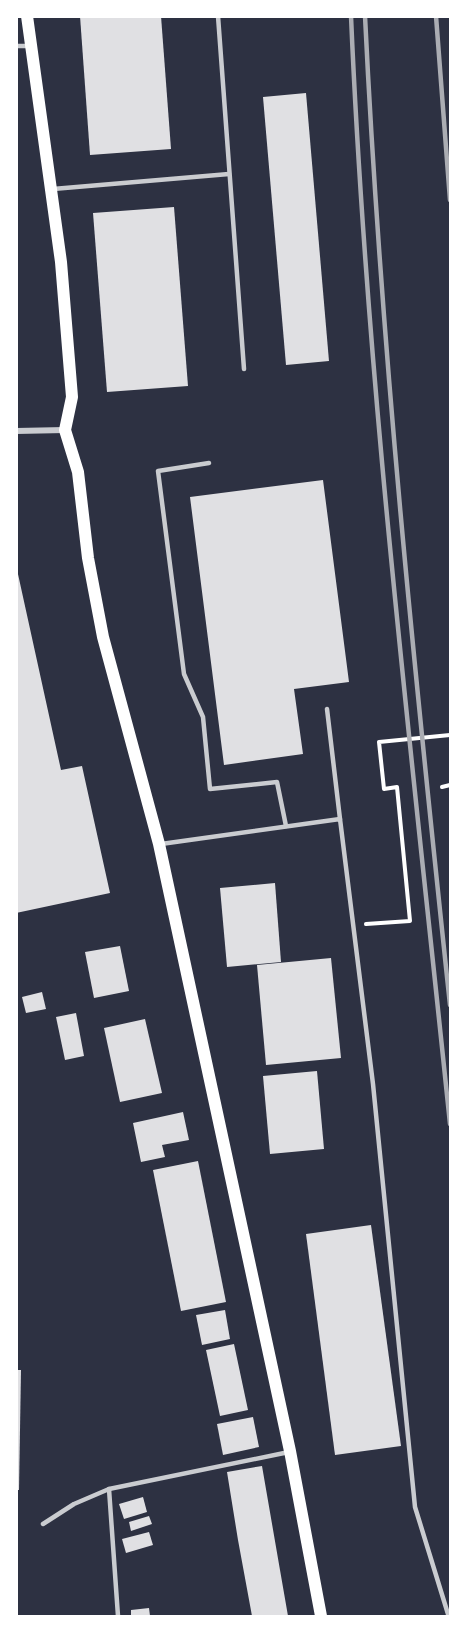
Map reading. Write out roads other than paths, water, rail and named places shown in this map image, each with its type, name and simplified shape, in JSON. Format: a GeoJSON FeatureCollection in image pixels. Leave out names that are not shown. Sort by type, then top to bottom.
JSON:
{"type":"FeatureCollection","features":[{"type":"Feature","properties":{"kind":"main road"},"geometry":{"type":"LineString","coordinates":[[27,16],[61,262],[72,397],[65,429],[78,472],[88,558],[103,637],[159,844],[290,1451],[321,1617]]}},
{"type":"Feature","properties":{"kind":"street"},"geometry":{"type":"LineString","coordinates":[[16,431],[65,429]]}},
{"type":"Feature","properties":{"kind":"lane"},"geometry":{"type":"LineString","coordinates":[[218,16],[244,369]]}},
{"type":"Feature","properties":{"kind":"lane"},"geometry":{"type":"LineString","coordinates":[[16,46],[30,46]]}},
{"type":"Feature","properties":{"kind":"lane"},"geometry":{"type":"LineString","coordinates":[[51,189],[229,174]]}},
{"type":"Feature","properties":{"kind":"lane"},"geometry":{"type":"LineString","coordinates":[[209,463],[158,471],[184,674],[203,717],[210,789],[277,782],[286,826]]}},
{"type":"Feature","properties":{"kind":"lane"},"geometry":{"type":"LineString","coordinates":[[327,709],[373,1084],[415,1507],[448,1614]]}},
{"type":"Feature","properties":{"kind":"lane"},"geometry":{"type":"LineString","coordinates":[[159,844],[340,819]]}},
{"type":"Feature","properties":{"kind":"lane"},"geometry":{"type":"LineString","coordinates":[[43,1524],[74,1504],[109,1489],[290,1451]]}},
{"type":"Feature","properties":{"kind":"lane"},"geometry":{"type":"LineString","coordinates":[[109,1489],[118,1617]]}},
{"type":"Feature","properties":{"kind":"railway"},"geometry":{"type":"LineString","coordinates":[[351,16],[358,155],[379,432],[450,1124]]}},
{"type":"Feature","properties":{"kind":"railway"},"geometry":{"type":"LineString","coordinates":[[365,16],[390,388],[412,635],[450,1005]]}},
{"type":"Feature","properties":{"kind":"railway"},"geometry":{"type":"LineString","coordinates":[[436,16],[450,200]]}}]}
